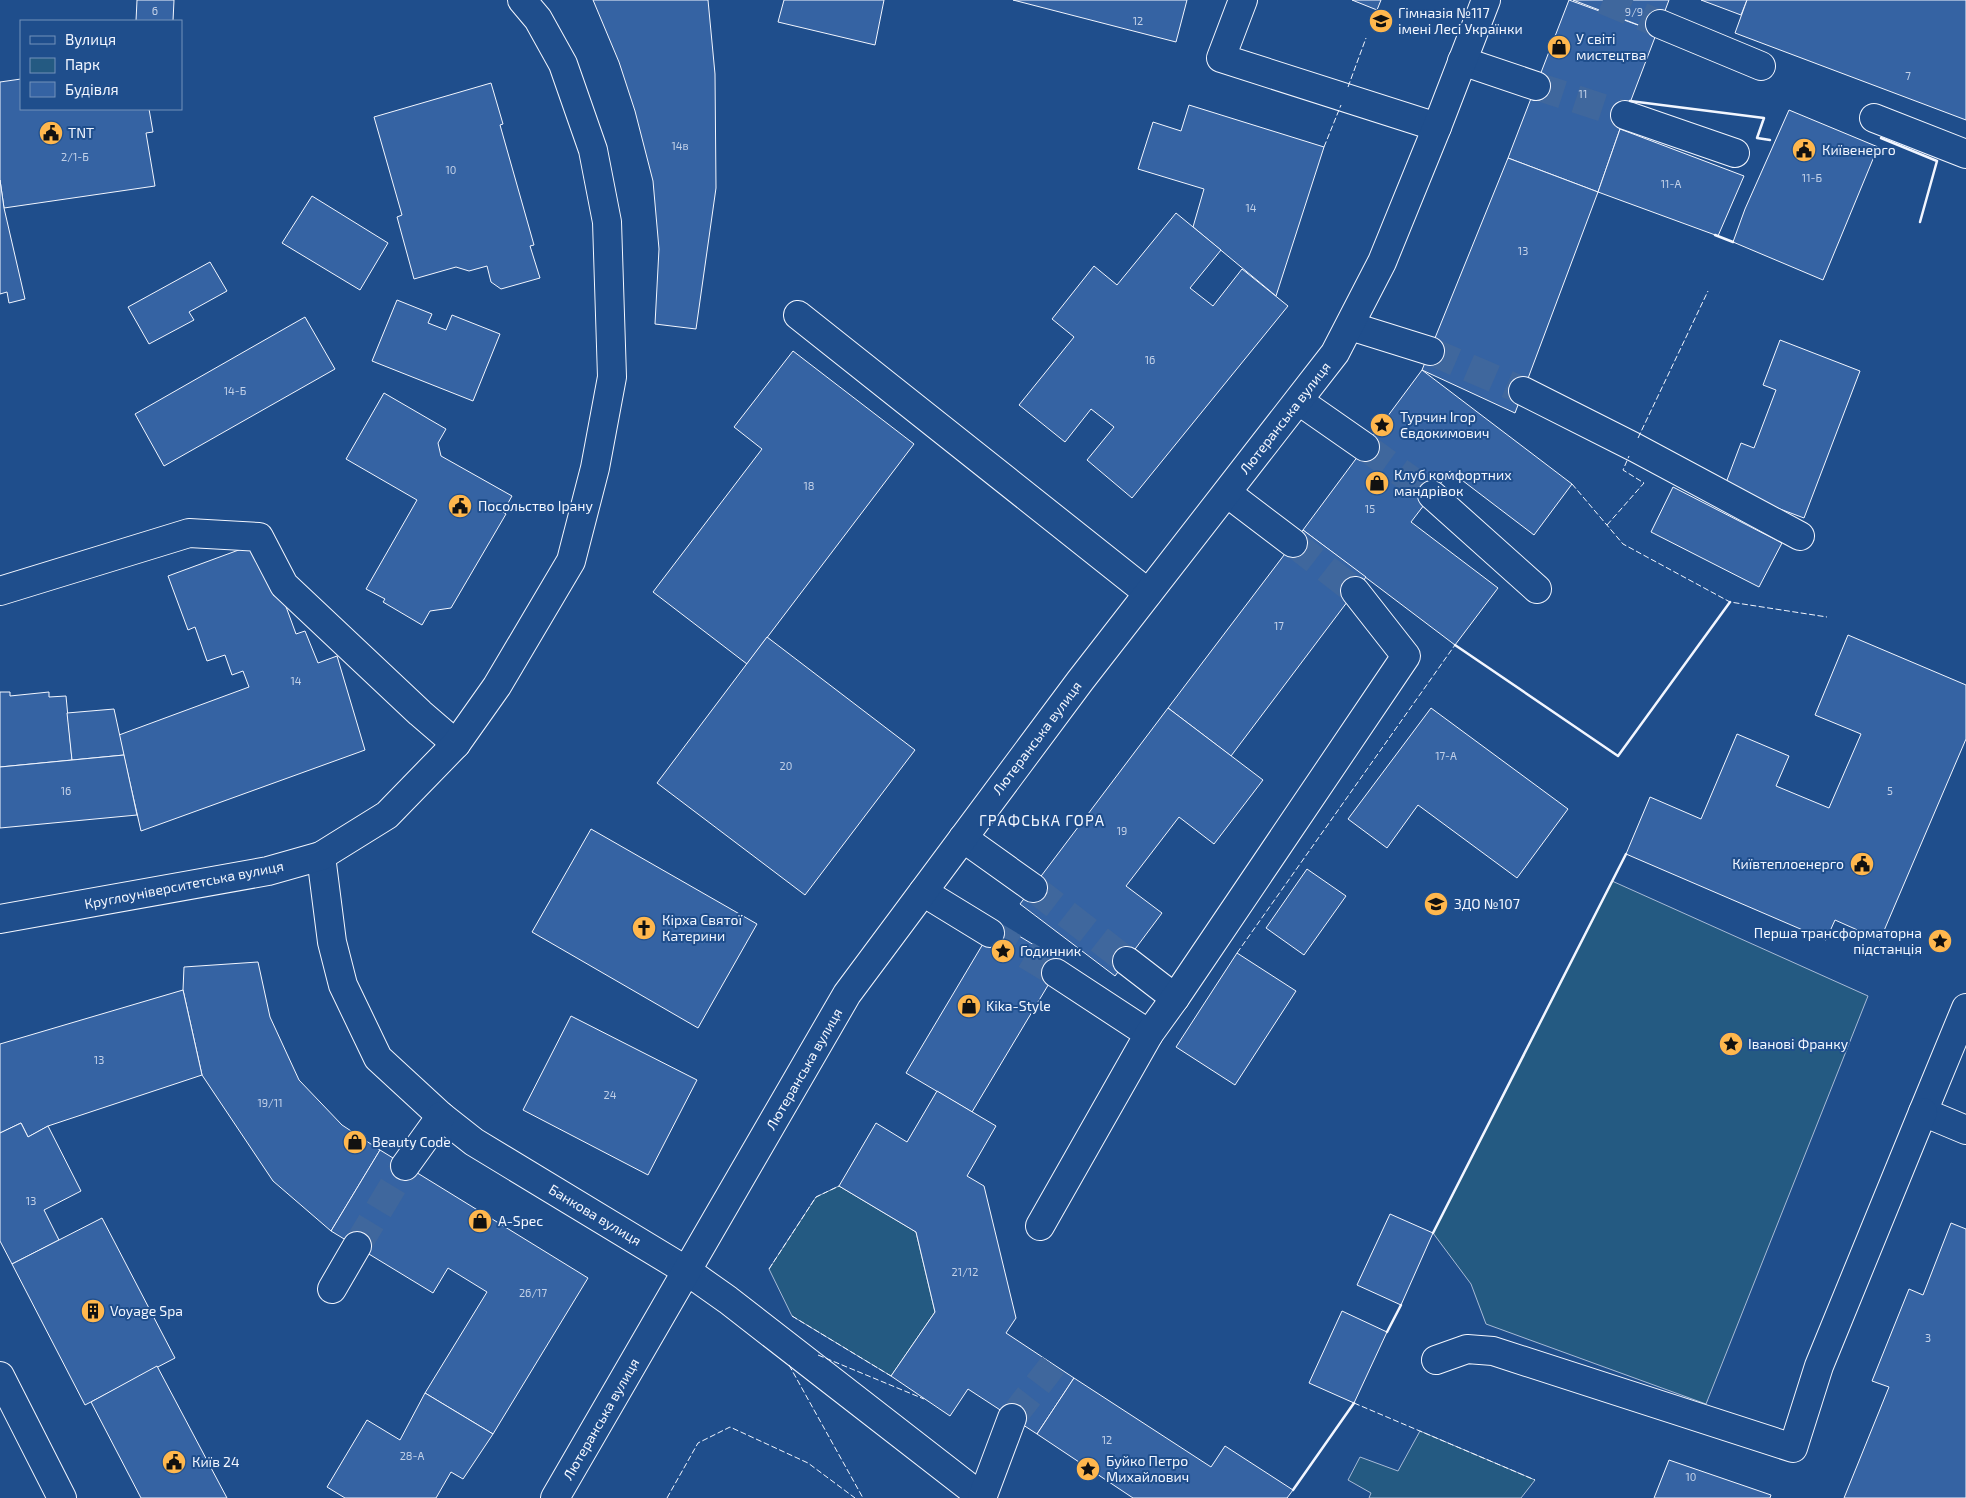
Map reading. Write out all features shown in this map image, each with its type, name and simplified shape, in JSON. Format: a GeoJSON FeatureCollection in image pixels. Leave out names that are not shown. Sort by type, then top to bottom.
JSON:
{"type":"FeatureCollection","features":[{"type":"Feature","properties":{"kind":"street","name":"Круглоуніверситетська вулиця"},"geometry":{"type":"LineString","coordinates":[[0,919],[268,871],[321,856],[387,816],[456,744],[497,686],[571,561],[595,468],[612,377],[606,222],[593,150],[563,64],[538,19],[522,0]]}},
{"type":"Feature","properties":{"kind":"street"},"geometry":{"type":"LineString","coordinates":[[1243,0],[1221,58],[1437,127]]}},
{"type":"Feature","properties":{"kind":"street","name":"Лютеранська вулиця"},"geometry":{"type":"LineString","coordinates":[[555,1498],[847,994],[1080,681],[1335,353],[1382,262],[1486,0]]}},
{"type":"Feature","properties":{"kind":"street"},"geometry":{"type":"LineString","coordinates":[[1660,24],[1760,66]]}},
{"type":"Feature","properties":{"kind":"street"},"geometry":{"type":"LineString","coordinates":[[1462,61],[1536,86]]}},
{"type":"Feature","properties":{"kind":"street"},"geometry":{"type":"LineString","coordinates":[[1625,115],[1735,153]]}},
{"type":"Feature","properties":{"kind":"street"},"geometry":{"type":"LineString","coordinates":[[1874,118],[1966,153]]}},
{"type":"Feature","properties":{"kind":"street"},"geometry":{"type":"LineString","coordinates":[[798,315],[1148,594]]}},
{"type":"Feature","properties":{"kind":"street"},"geometry":{"type":"LineString","coordinates":[[1350,326],[1430,351]]}},
{"type":"Feature","properties":{"kind":"street"},"geometry":{"type":"LineString","coordinates":[[1523,391],[1634,447],[1800,536]]}},
{"type":"Feature","properties":{"kind":"street"},"geometry":{"type":"LineString","coordinates":[[1299,401],[1365,447]]}},
{"type":"Feature","properties":{"kind":"street"},"geometry":{"type":"LineString","coordinates":[[1228,493],[1293,543]]}},
{"type":"Feature","properties":{"kind":"street"},"geometry":{"type":"LineString","coordinates":[[1432,495],[1537,589]]}},
{"type":"Feature","properties":{"kind":"street"},"geometry":{"type":"LineString","coordinates":[[0,591],[189,533],[259,537],[284,585],[420,713],[456,744]]}},
{"type":"Feature","properties":{"kind":"street"},"geometry":{"type":"LineString","coordinates":[[1040,1226],[1149,1034],[1406,656],[1355,591]]}},
{"type":"Feature","properties":{"kind":"street"},"geometry":{"type":"LineString","coordinates":[[962,838],[1033,888]]}},
{"type":"Feature","properties":{"kind":"street","name":"Банкова вулиця"},"geometry":{"type":"LineString","coordinates":[[321,856],[332,942],[342,985],[378,1058],[441,1116],[474,1142],[687,1271],[728,1300],[983,1498]]}},
{"type":"Feature","properties":{"kind":"street"},"geometry":{"type":"LineString","coordinates":[[923,892],[990,933]]}},
{"type":"Feature","properties":{"kind":"street"},"geometry":{"type":"LineString","coordinates":[[1126,961],[1175,998]]}},
{"type":"Feature","properties":{"kind":"street"},"geometry":{"type":"LineString","coordinates":[[1056,973],[1149,1034]]}},
{"type":"Feature","properties":{"kind":"street"},"geometry":{"type":"LineString","coordinates":[[1436,1360],[1467,1349],[1493,1351],[1792,1448],[1819,1366],[1966,1008]]}},
{"type":"Feature","properties":{"kind":"street"},"geometry":{"type":"LineString","coordinates":[[1923,1112],[1966,1130]]}},
{"type":"Feature","properties":{"kind":"street"},"geometry":{"type":"LineString","coordinates":[[405,1166],[441,1116]]}},
{"type":"Feature","properties":{"kind":"street"},"geometry":{"type":"LineString","coordinates":[[332,1289],[357,1246]]}},
{"type":"Feature","properties":{"kind":"street"},"geometry":{"type":"LineString","coordinates":[[0,1376],[62,1498]]}},
{"type":"Feature","properties":{"kind":"street"},"geometry":{"type":"LineString","coordinates":[[983,1498],[1012,1418]]}},
{"type":"Feature","properties":{"kind":"green space"},"geometry":{"type":"Polygon","coordinates":[[[1612,881],[1868,996],[1706,1404],[1486,1324],[1471,1284],[1433,1233],[1612,881]]]}},
{"type":"Feature","properties":{"kind":"green space"},"geometry":{"type":"Polygon","coordinates":[[[839,1186],[916,1232],[935,1312],[891,1376],[792,1316],[769,1269],[816,1197],[839,1186]]]}},
{"type":"Feature","properties":{"kind":"green space"},"geometry":{"type":"Polygon","coordinates":[[[1420,1431],[1535,1480],[1521,1498],[1369,1498],[1371,1493],[1348,1480],[1360,1457],[1398,1471],[1420,1431]]]}},
{"type":"Feature","properties":{"kind":"building"},"geometry":{"type":"Polygon","coordinates":[[[137,0],[174,0],[173,20],[136,20],[137,0]]]}},
{"type":"Feature","properties":{"kind":"building"},"geometry":{"type":"Polygon","coordinates":[[[593,0],[708,0],[715,74],[716,188],[696,329],[655,324],[659,249],[653,181],[635,111],[619,62],[593,0]]]}},
{"type":"Feature","properties":{"kind":"building"},"geometry":{"type":"Polygon","coordinates":[[[784,0],[884,0],[875,45],[778,22],[784,0]]]}},
{"type":"Feature","properties":{"kind":"building"},"geometry":{"type":"Polygon","coordinates":[[[1013,0],[1187,0],[1176,42],[1013,0]]]}},
{"type":"Feature","properties":{"kind":"building"},"geometry":{"type":"Polygon","coordinates":[[[1352,0],[1381,0],[1377,10],[1352,0]]]}},
{"type":"Feature","properties":{"kind":"building"},"geometry":{"type":"Polygon","coordinates":[[[1569,0],[1657,32],[1598,192],[1508,158],[1569,0]]]}},
{"type":"Feature","properties":{"kind":"building"},"geometry":{"type":"Polygon","coordinates":[[[1573,0],[1669,0],[1657,32],[1573,0]]]}},
{"type":"Feature","properties":{"kind":"building"},"geometry":{"type":"Polygon","coordinates":[[[1701,0],[1747,0],[1741,15],[1701,0]]]}},
{"type":"Feature","properties":{"kind":"building"},"geometry":{"type":"Polygon","coordinates":[[[1747,0],[1966,0],[1966,120],[1735,33],[1747,0]]]}},
{"type":"Feature","properties":{"kind":"building"},"geometry":{"type":"Polygon","coordinates":[[[20,79],[20,110],[149,110],[153,132],[146,133],[155,186],[4,208],[0,180],[0,82],[20,79]]]}},
{"type":"Feature","properties":{"kind":"building"},"geometry":{"type":"Polygon","coordinates":[[[491,83],[503,124],[500,125],[534,245],[530,246],[540,278],[501,289],[491,282],[487,266],[469,271],[456,267],[414,279],[397,217],[402,215],[374,117],[491,83]]]}},
{"type":"Feature","properties":{"kind":"building"},"geometry":{"type":"Polygon","coordinates":[[[1189,105],[1324,147],[1276,296],[1193,227],[1204,189],[1138,169],[1153,122],[1181,131],[1189,105]]]}},
{"type":"Feature","properties":{"kind":"building"},"geometry":{"type":"Polygon","coordinates":[[[1789,110],[1878,147],[1823,280],[1733,242],[1745,209],[1789,110]]]}},
{"type":"Feature","properties":{"kind":"building"},"geometry":{"type":"Polygon","coordinates":[[[1620,129],[1744,176],[1718,236],[1598,192],[1620,129]]]}},
{"type":"Feature","properties":{"kind":"building"},"geometry":{"type":"Polygon","coordinates":[[[1508,158],[1598,192],[1515,413],[1422,370],[1508,158]]]}},
{"type":"Feature","properties":{"kind":"building"},"geometry":{"type":"Polygon","coordinates":[[[0,180],[4,208],[25,299],[9,303],[7,292],[0,294],[0,180]]]}},
{"type":"Feature","properties":{"kind":"building"},"geometry":{"type":"Polygon","coordinates":[[[312,196],[388,243],[360,290],[282,243],[312,196]]]}},
{"type":"Feature","properties":{"kind":"building"},"geometry":{"type":"Polygon","coordinates":[[[1176,213],[1221,250],[1190,288],[1213,306],[1242,269],[1288,306],[1132,498],[1087,460],[1114,427],[1091,409],[1065,442],[1019,405],[1074,337],[1052,319],[1094,266],[1117,285],[1176,213]]]}},
{"type":"Feature","properties":{"kind":"building"},"geometry":{"type":"Polygon","coordinates":[[[210,262],[227,291],[189,312],[194,320],[149,344],[128,307],[210,262]]]}},
{"type":"Feature","properties":{"kind":"building"},"geometry":{"type":"Polygon","coordinates":[[[397,300],[432,314],[428,323],[446,330],[452,315],[500,334],[473,401],[372,361],[397,300]]]}},
{"type":"Feature","properties":{"kind":"building"},"geometry":{"type":"Polygon","coordinates":[[[305,317],[335,369],[164,466],[135,414],[305,317]]]}},
{"type":"Feature","properties":{"kind":"building"},"geometry":{"type":"Polygon","coordinates":[[[1780,340],[1860,371],[1804,518],[1724,488],[1741,443],[1754,448],[1776,390],[1763,385],[1780,340]]]}},
{"type":"Feature","properties":{"kind":"building"},"geometry":{"type":"Polygon","coordinates":[[[793,351],[914,444],[747,664],[653,592],[762,449],[734,427],[793,351]]]}},
{"type":"Feature","properties":{"kind":"building"},"geometry":{"type":"Polygon","coordinates":[[[1422,370],[1572,484],[1534,535],[1450,471],[1411,522],[1498,588],[1455,645],[1303,530],[1422,370]]]}},
{"type":"Feature","properties":{"kind":"building","name":"Посольство Ірану"},"geometry":{"type":"Polygon","coordinates":[[[384,393],[446,429],[438,443],[441,456],[512,496],[503,512],[506,514],[451,608],[430,611],[422,625],[383,602],[385,599],[366,589],[417,500],[346,459],[384,393]]]}},
{"type":"Feature","properties":{"kind":"building"},"geometry":{"type":"Polygon","coordinates":[[[1673,487],[1782,543],[1759,587],[1651,532],[1673,487]]]}},
{"type":"Feature","properties":{"kind":"building"},"geometry":{"type":"Polygon","coordinates":[[[1303,530],[1366,577],[1231,756],[1168,708],[1303,530]]]}},
{"type":"Feature","properties":{"kind":"building"},"geometry":{"type":"Polygon","coordinates":[[[255,544],[274,596],[281,593],[296,634],[305,631],[318,663],[337,656],[365,750],[141,831],[119,735],[249,687],[243,671],[232,675],[225,655],[207,661],[195,627],[188,630],[168,576],[255,544]]]}},
{"type":"Feature","properties":{"kind":"building"},"geometry":{"type":"Polygon","coordinates":[[[1848,635],[1966,685],[1966,739],[1880,940],[1835,920],[1826,940],[1626,854],[1650,797],[1701,819],[1737,734],[1789,756],[1776,786],[1829,808],[1861,734],[1815,715],[1848,635]]]}},
{"type":"Feature","properties":{"kind":"building"},"geometry":{"type":"Polygon","coordinates":[[[767,637],[915,750],[805,895],[657,783],[767,637]]]}},
{"type":"Feature","properties":{"kind":"building"},"geometry":{"type":"Polygon","coordinates":[[[0,692],[10,692],[10,696],[49,692],[49,697],[66,696],[72,760],[0,767],[0,692]]]}},
{"type":"Feature","properties":{"kind":"building"},"geometry":{"type":"Polygon","coordinates":[[[1168,708],[1263,780],[1214,844],[1179,817],[1126,886],[1162,913],[1115,976],[1020,904],[1168,708]]]}},
{"type":"Feature","properties":{"kind":"building"},"geometry":{"type":"Polygon","coordinates":[[[1431,708],[1568,809],[1517,878],[1418,805],[1387,848],[1348,819],[1431,708]]]}},
{"type":"Feature","properties":{"kind":"building"},"geometry":{"type":"Polygon","coordinates":[[[114,709],[124,755],[72,760],[67,713],[114,709]]]}},
{"type":"Feature","properties":{"kind":"building"},"geometry":{"type":"Polygon","coordinates":[[[124,755],[137,815],[0,828],[0,767],[124,755]]]}},
{"type":"Feature","properties":{"kind":"building","name":"Кірха Святої Катерини"},"geometry":{"type":"Polygon","coordinates":[[[591,829],[757,924],[698,1028],[532,932],[591,829]]]}},
{"type":"Feature","properties":{"kind":"building"},"geometry":{"type":"Polygon","coordinates":[[[1307,869],[1346,896],[1304,955],[1266,928],[1307,869]]]}},
{"type":"Feature","properties":{"kind":"building"},"geometry":{"type":"Polygon","coordinates":[[[996,922],[1062,962],[972,1112],[906,1073],[996,922]]]}},
{"type":"Feature","properties":{"kind":"building"},"geometry":{"type":"Polygon","coordinates":[[[1237,953],[1296,991],[1235,1085],[1176,1047],[1237,953]]]}},
{"type":"Feature","properties":{"kind":"building"},"geometry":{"type":"Polygon","coordinates":[[[258,962],[270,1017],[299,1080],[342,1125],[380,1150],[331,1231],[273,1181],[202,1075],[183,990],[184,967],[258,962]]]}},
{"type":"Feature","properties":{"kind":"building"},"geometry":{"type":"Polygon","coordinates":[[[183,990],[202,1075],[48,1126],[28,1137],[21,1123],[0,1133],[0,1044],[183,990]]]}},
{"type":"Feature","properties":{"kind":"building"},"geometry":{"type":"Polygon","coordinates":[[[571,1016],[697,1080],[648,1175],[523,1110],[571,1016]]]}},
{"type":"Feature","properties":{"kind":"building"},"geometry":{"type":"Polygon","coordinates":[[[937,1091],[996,1126],[967,1176],[984,1186],[1016,1318],[1006,1333],[1074,1378],[1037,1434],[968,1389],[950,1416],[891,1376],[935,1312],[916,1232],[839,1186],[876,1123],[907,1142],[937,1091]]]}},
{"type":"Feature","properties":{"kind":"building"},"geometry":{"type":"Polygon","coordinates":[[[21,1123],[28,1137],[48,1126],[81,1191],[44,1210],[59,1240],[12,1264],[0,1241],[0,1133],[21,1123]]]}},
{"type":"Feature","properties":{"kind":"building"},"geometry":{"type":"Polygon","coordinates":[[[380,1150],[588,1278],[493,1434],[425,1393],[487,1292],[448,1268],[433,1293],[331,1231],[380,1150]]]}},
{"type":"Feature","properties":{"kind":"building"},"geometry":{"type":"Polygon","coordinates":[[[1390,1214],[1433,1233],[1401,1305],[1357,1285],[1390,1214]]]}},
{"type":"Feature","properties":{"kind":"building","name":"Voyage Spa"},"geometry":{"type":"Polygon","coordinates":[[[102,1218],[175,1358],[85,1405],[12,1264],[102,1218]]]}},
{"type":"Feature","properties":{"kind":"building"},"geometry":{"type":"Polygon","coordinates":[[[1951,1223],[1966,1229],[1966,1498],[1844,1498],[1889,1387],[1872,1381],[1909,1289],[1923,1295],[1951,1223]]]}},
{"type":"Feature","properties":{"kind":"building"},"geometry":{"type":"Polygon","coordinates":[[[1342,1311],[1387,1332],[1354,1403],[1309,1383],[1342,1311]]]}},
{"type":"Feature","properties":{"kind":"building"},"geometry":{"type":"Polygon","coordinates":[[[157,1366],[227,1498],[141,1498],[91,1402],[157,1366]]]}},
{"type":"Feature","properties":{"kind":"building"},"geometry":{"type":"Polygon","coordinates":[[[1074,1378],[1211,1467],[1225,1446],[1293,1490],[1287,1498],[1133,1498],[1037,1434],[1074,1378]]]}},
{"type":"Feature","properties":{"kind":"building"},"geometry":{"type":"Polygon","coordinates":[[[425,1393],[493,1434],[463,1479],[451,1472],[436,1498],[345,1498],[327,1487],[367,1420],[400,1440],[425,1393]]]}},
{"type":"Feature","properties":{"kind":"building"},"geometry":{"type":"Polygon","coordinates":[[[1669,1460],[1771,1495],[1770,1498],[1654,1498],[1669,1460]]]}},
{"type":"Feature","properties":{"kind":"tunnel"},"geometry":{"type":"LineString","coordinates":[[1603,0],[1660,24]]}},
{"type":"Feature","properties":{"kind":"tunnel"},"geometry":{"type":"LineString","coordinates":[[1536,86],[1625,115]]}},
{"type":"Feature","properties":{"kind":"tunnel"},"geometry":{"type":"LineString","coordinates":[[1430,351],[1523,391]]}},
{"type":"Feature","properties":{"kind":"tunnel"},"geometry":{"type":"LineString","coordinates":[[1365,447],[1432,495]]}},
{"type":"Feature","properties":{"kind":"tunnel"},"geometry":{"type":"LineString","coordinates":[[1293,543],[1355,591]]}},
{"type":"Feature","properties":{"kind":"tunnel"},"geometry":{"type":"LineString","coordinates":[[1033,888],[1127,961]]}},
{"type":"Feature","properties":{"kind":"tunnel"},"geometry":{"type":"LineString","coordinates":[[990,933],[1056,973]]}},
{"type":"Feature","properties":{"kind":"tunnel"},"geometry":{"type":"LineString","coordinates":[[357,1246],[405,1166]]}},
{"type":"Feature","properties":{"kind":"tunnel"},"geometry":{"type":"LineString","coordinates":[[1012,1418],[1053,1365]]}},
{"type":"Feature","properties":{"kind":"fence"},"geometry":{"type":"LineString","coordinates":[[1348,87],[1366,38]]}},
{"type":"Feature","properties":{"kind":"fence"},"geometry":{"type":"LineString","coordinates":[[1324,147],[1341,105]]}},
{"type":"Feature","properties":{"kind":"fence"},"geometry":{"type":"LineString","coordinates":[[1638,438],[1708,291]]}},
{"type":"Feature","properties":{"kind":"fence"},"geometry":{"type":"LineString","coordinates":[[1607,525],[1644,483],[1623,470],[1629,456]]}},
{"type":"Feature","properties":{"kind":"fence"},"geometry":{"type":"LineString","coordinates":[[1572,484],[1623,544],[1730,602],[1827,617]]}},
{"type":"Feature","properties":{"kind":"fence"},"geometry":{"type":"LineString","coordinates":[[1237,953],[1455,645]]}},
{"type":"Feature","properties":{"kind":"fence"},"geometry":{"type":"LineString","coordinates":[[769,1269],[816,1197],[839,1186]]}},
{"type":"Feature","properties":{"kind":"fence"},"geometry":{"type":"LineString","coordinates":[[792,1316],[891,1376]]}},
{"type":"Feature","properties":{"kind":"fence"},"geometry":{"type":"LineString","coordinates":[[818,1355],[924,1399]]}},
{"type":"Feature","properties":{"kind":"fence"},"geometry":{"type":"LineString","coordinates":[[789,1365],[863,1498]]}},
{"type":"Feature","properties":{"kind":"fence"},"geometry":{"type":"LineString","coordinates":[[1354,1403],[1535,1480]]}},
{"type":"Feature","properties":{"kind":"fence"},"geometry":{"type":"LineString","coordinates":[[667,1498],[698,1443],[730,1427],[808,1463],[855,1498]]}},
{"type":"Feature","properties":{"kind":"wall"},"geometry":{"type":"LineString","coordinates":[[1630,101],[1764,118],[1757,138],[1770,140]]}},
{"type":"Feature","properties":{"kind":"wall"},"geometry":{"type":"LineString","coordinates":[[1881,138],[1937,161],[1920,222]]}},
{"type":"Feature","properties":{"kind":"wall"},"geometry":{"type":"LineString","coordinates":[[1715,235],[1733,242]]}},
{"type":"Feature","properties":{"kind":"wall"},"geometry":{"type":"LineString","coordinates":[[1455,645],[1618,756],[1730,602]]}},
{"type":"Feature","properties":{"kind":"wall"},"geometry":{"type":"LineString","coordinates":[[1433,1233],[1626,854]]}},
{"type":"Feature","properties":{"kind":"wall"},"geometry":{"type":"LineString","coordinates":[[1387,1332],[1401,1305]]}},
{"type":"Feature","properties":{"kind":"wall"},"geometry":{"type":"LineString","coordinates":[[1293,1490],[1354,1403]]}},
{"type":"Feature","properties":{"kind":"place","name":"Гімназія №117 імені Лесі Українки"},"geometry":{"type":"Point","coordinates":[1381,21]}},
{"type":"Feature","properties":{"kind":"place","name":"У світі мистецтва"},"geometry":{"type":"Point","coordinates":[1559,47]}},
{"type":"Feature","properties":{"kind":"place","name":"TNT"},"geometry":{"type":"Point","coordinates":[51,133]}},
{"type":"Feature","properties":{"kind":"place","name":"Київенерго"},"geometry":{"type":"Point","coordinates":[1804,150]}},
{"type":"Feature","properties":{"kind":"place","name":"Турчин Ігор Євдокимович"},"geometry":{"type":"Point","coordinates":[1382,425]}},
{"type":"Feature","properties":{"kind":"place","name":"Клуб комфортних мандрівок"},"geometry":{"type":"Point","coordinates":[1377,483]}},
{"type":"Feature","properties":{"kind":"place","name":"Посольство Ірану"},"geometry":{"type":"Point","coordinates":[460,506]}},
{"type":"Feature","properties":{"kind":"place","name":"Київтеплоенерго"},"geometry":{"type":"Point","coordinates":[1862,864]}},
{"type":"Feature","properties":{"kind":"place","name":"ЗДО №107"},"geometry":{"type":"Point","coordinates":[1436,904]}},
{"type":"Feature","properties":{"kind":"place","name":"Кірха Святої Катерини"},"geometry":{"type":"Point","coordinates":[644,928]}},
{"type":"Feature","properties":{"kind":"place","name":"Перша трансформаторна підстанція"},"geometry":{"type":"Point","coordinates":[1940,941]}},
{"type":"Feature","properties":{"kind":"place","name":"Годинник"},"geometry":{"type":"Point","coordinates":[1003,951]}},
{"type":"Feature","properties":{"kind":"place","name":"Kika-Style"},"geometry":{"type":"Point","coordinates":[969,1006]}},
{"type":"Feature","properties":{"kind":"place","name":"Іванові Франку"},"geometry":{"type":"Point","coordinates":[1731,1044]}},
{"type":"Feature","properties":{"kind":"place","name":"Beauty Code"},"geometry":{"type":"Point","coordinates":[355,1142]}},
{"type":"Feature","properties":{"kind":"place","name":"A-Spec"},"geometry":{"type":"Point","coordinates":[480,1221]}},
{"type":"Feature","properties":{"kind":"place","name":"Voyage Spa"},"geometry":{"type":"Point","coordinates":[93,1311]}},
{"type":"Feature","properties":{"kind":"place","name":"Київ 24"},"geometry":{"type":"Point","coordinates":[174,1462]}},
{"type":"Feature","properties":{"kind":"place","name":"Буйко Петро Михайлович"},"geometry":{"type":"Point","coordinates":[1088,1469]}},
{"type":"Feature","properties":{"kind":"district","name":"ГРАФСЬКА ГОРА"},"geometry":{"type":"Point","coordinates":[1042,821]}}]}
